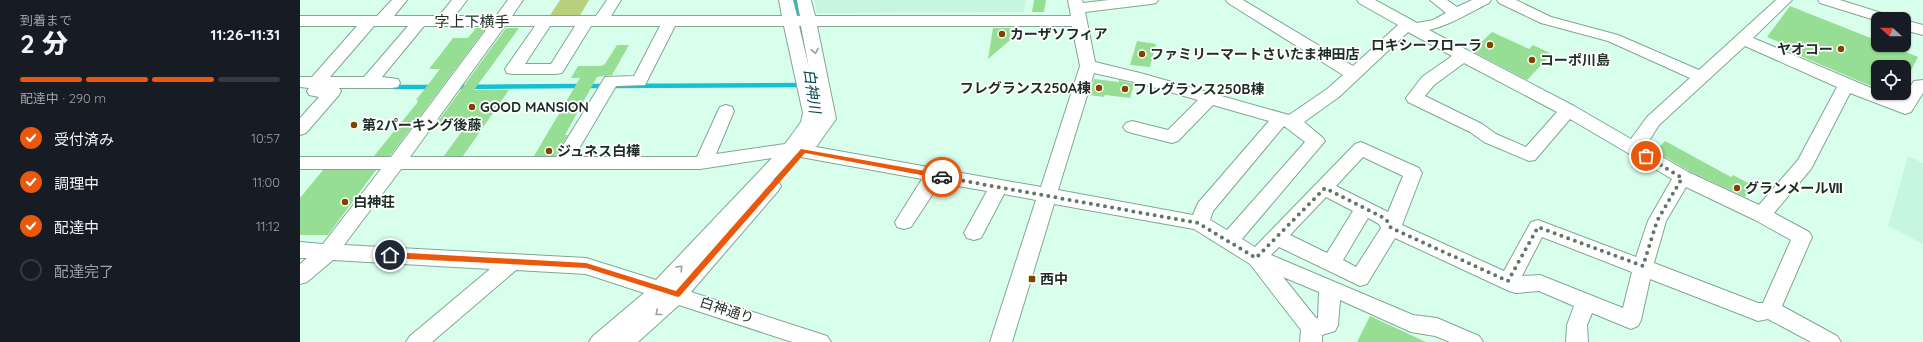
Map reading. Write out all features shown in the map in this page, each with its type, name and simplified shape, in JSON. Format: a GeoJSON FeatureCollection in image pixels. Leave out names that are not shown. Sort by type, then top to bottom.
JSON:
{"type":"FeatureCollection","features":[{"type":"Feature","properties":{"kind":"street"},"geometry":{"type":"LineString","coordinates":[[304,82],[400,0]]}},
{"type":"Feature","properties":{"kind":"street"},"geometry":{"type":"LineString","coordinates":[[443,21],[460,0]]}},
{"type":"Feature","properties":{"kind":"street"},"geometry":{"type":"LineString","coordinates":[[300,276],[328,252],[396,163],[516,0]]}},
{"type":"Feature","properties":{"kind":"street"},"geometry":{"type":"LineString","coordinates":[[546,21],[513,69],[556,69],[594,21],[614,0]]}},
{"type":"Feature","properties":{"kind":"street"},"geometry":{"type":"LineString","coordinates":[[786,0],[811,113],[809,123],[797,150]]}},
{"type":"Feature","properties":{"kind":"street"},"geometry":{"type":"LineString","coordinates":[[600,342],[648,302],[669,291],[827,118],[804,0]]}},
{"type":"Feature","properties":{"kind":"street"},"geometry":{"type":"LineString","coordinates":[[300,21],[808,21],[1077,10],[1151,0]]}},
{"type":"Feature","properties":{"kind":"street"},"geometry":{"type":"LineString","coordinates":[[1233,0],[1354,74]]}},
{"type":"Feature","properties":{"kind":"street"},"geometry":{"type":"LineString","coordinates":[[1364,0],[1463,56],[1568,110],[1682,178],[1762,215],[1802,237],[1770,310]]}},
{"type":"Feature","properties":{"kind":"street"},"geometry":{"type":"LineString","coordinates":[[1437,0],[1457,14]]}},
{"type":"Feature","properties":{"kind":"street"},"geometry":{"type":"LineString","coordinates":[[1198,223],[1205,208],[1286,121],[1333,93],[1411,27],[1438,23],[1484,0]]}},
{"type":"Feature","properties":{"kind":"street"},"geometry":{"type":"LineString","coordinates":[[1504,0],[1546,20],[1613,38],[1701,77]]}},
{"type":"Feature","properties":{"kind":"street"},"geometry":{"type":"LineString","coordinates":[[1634,149],[1653,121],[1786,0]]}},
{"type":"Feature","properties":{"kind":"street"},"geometry":{"type":"LineString","coordinates":[[1825,0],[1871,14]]}},
{"type":"Feature","properties":{"kind":"street"},"geometry":{"type":"LineString","coordinates":[[1001,342],[1088,66],[1077,10]]}},
{"type":"Feature","properties":{"kind":"street"},"geometry":{"type":"LineString","coordinates":[[369,82],[420,21]]}},
{"type":"Feature","properties":{"kind":"street"},"geometry":{"type":"LineString","coordinates":[[561,163],[611,81],[639,81],[670,21]]}},
{"type":"Feature","properties":{"kind":"street"},"geometry":{"type":"LineString","coordinates":[[1911,27],[1923,30]]}},
{"type":"Feature","properties":{"kind":"street"},"geometry":{"type":"LineString","coordinates":[[1743,39],[1846,85],[1905,108],[1920,85],[1923,87]]}},
{"type":"Feature","properties":{"kind":"street"},"geometry":{"type":"LineString","coordinates":[[1463,56],[1428,81],[1414,98],[1476,128],[1490,138],[1529,155],[1568,110]]}},
{"type":"Feature","properties":{"kind":"street"},"geometry":{"type":"LineString","coordinates":[[1088,66],[1140,78],[1286,121],[1316,141],[1229,241]]}},
{"type":"Feature","properties":{"kind":"street"},"geometry":{"type":"LineString","coordinates":[[304,82],[392,82]]}},
{"type":"Feature","properties":{"kind":"street"},"geometry":{"type":"LineString","coordinates":[[1762,215],[1805,164],[1846,85]]}},
{"type":"Feature","properties":{"kind":"street"},"geometry":{"type":"LineString","coordinates":[[300,91],[333,91],[300,129]]}},
{"type":"Feature","properties":{"kind":"street"},"geometry":{"type":"LineString","coordinates":[[1132,127],[1172,136],[1210,98]]}},
{"type":"Feature","properties":{"kind":"street"},"geometry":{"type":"LineString","coordinates":[[704,162],[726,111]]}},
{"type":"Feature","properties":{"kind":"street"},"geometry":{"type":"LineString","coordinates":[[1256,258],[1325,188],[1361,148],[1413,174],[1391,228],[1360,278],[1277,237]]}},
{"type":"Feature","properties":{"kind":"street"},"geometry":{"type":"LineString","coordinates":[[300,163],[704,162],[797,150],[1198,223],[1256,258],[1341,292],[1411,323],[1437,327],[1472,342]]}},
{"type":"Feature","properties":{"kind":"street"},"geometry":{"type":"LineString","coordinates":[[904,222],[935,175]]}},
{"type":"Feature","properties":{"kind":"street"},"geometry":{"type":"LineString","coordinates":[[1325,188],[1386,219],[1391,228],[1516,285],[1540,283],[1631,320],[1643,266],[1657,221],[1682,178]]}},
{"type":"Feature","properties":{"kind":"street"},"geometry":{"type":"LineString","coordinates":[[974,233],[999,187]]}},
{"type":"Feature","properties":{"kind":"street"},"geometry":{"type":"LineString","coordinates":[[1331,263],[1365,208]]}},
{"type":"Feature","properties":{"kind":"street"},"geometry":{"type":"LineString","coordinates":[[1508,281],[1538,227],[1643,266],[1758,312],[1770,310],[1830,342]]}},
{"type":"Feature","properties":{"kind":"street","name":"白神通り"},"geometry":{"type":"LineString","coordinates":[[300,250],[586,266],[669,291],[784,336],[820,342]]}},
{"type":"Feature","properties":{"kind":"street"},"geometry":{"type":"LineString","coordinates":[[1256,258],[1311,335],[1328,325],[1329,293],[1341,292]]}},
{"type":"Feature","properties":{"kind":"street"},"geometry":{"type":"LineString","coordinates":[[417,342],[513,261]]}},
{"type":"Feature","properties":{"kind":"street"},"geometry":{"type":"LineString","coordinates":[[622,342],[665,307],[669,291]]}},
{"type":"Feature","properties":{"kind":"street"},"geometry":{"type":"LineString","coordinates":[[1577,342],[1577,325],[1586,302]]}},
{"type":"Feature","properties":{"kind":"shaded area"},"geometry":{"type":"Polygon","coordinates":[[[814,0],[1026,0],[1024,12],[817,13],[814,0]]]}},
{"type":"Feature","properties":{"kind":"shaded area"},"geometry":{"type":"Polygon","coordinates":[[[1908,156],[1923,163],[1923,244],[1888,226],[1908,156]]]}},
{"type":"Feature","properties":{"kind":"green space"},"geometry":{"type":"Polygon","coordinates":[[[560,0],[589,0],[579,17],[549,17],[560,0]]]}},
{"type":"Feature","properties":{"kind":"building"},"geometry":{"type":"Polygon","coordinates":[[[1034,0],[1046,0],[1044,12],[1032,12],[1034,0]]]}},
{"type":"Feature","properties":{"kind":"building","name":"ヤオコー"},"geometry":{"type":"Polygon","coordinates":[[[1790,6],[1871,38],[1871,52],[1906,52],[1918,57],[1911,70],[1911,60],[1871,60],[1871,86],[1784,49],[1786,45],[1767,37],[1790,6]]]}},
{"type":"Feature","properties":{"kind":"building"},"geometry":{"type":"Polygon","coordinates":[[[476,28],[486,28],[390,156],[374,156],[417,103],[418,100],[416,100],[440,69],[429,69],[453,38],[468,38],[476,28]]]}},
{"type":"Feature","properties":{"kind":"building","name":"GOOD MANSION"},"geometry":{"type":"Polygon","coordinates":[[[506,28],[519,28],[474,90],[509,90],[463,156],[444,156],[467,124],[436,124],[506,28]]]}},
{"type":"Feature","properties":{"kind":"building","name":"カーザソフィア"},"geometry":{"type":"Polygon","coordinates":[[[993,28],[1011,28],[1010,37],[1015,36],[988,59],[993,28]]]}},
{"type":"Feature","properties":{"kind":"building"},"geometry":{"type":"Polygon","coordinates":[[[1492,32],[1529,49],[1533,45],[1552,54],[1527,80],[1472,51],[1492,32]]]}},
{"type":"Feature","properties":{"kind":"building"},"geometry":{"type":"Polygon","coordinates":[[[1137,41],[1156,44],[1150,67],[1130,65],[1137,41]]]}},
{"type":"Feature","properties":{"kind":"building"},"geometry":{"type":"Polygon","coordinates":[[[617,45],[629,45],[612,75],[597,77],[565,135],[568,135],[555,156],[534,156],[580,78],[571,78],[578,66],[601,66],[605,64],[617,45]]]}},
{"type":"Feature","properties":{"kind":"building"},"geometry":{"type":"Polygon","coordinates":[[[1094,79],[1119,82],[1119,80],[1134,84],[1130,98],[1089,95],[1094,79]]]}},
{"type":"Feature","properties":{"kind":"building"},"geometry":{"type":"Polygon","coordinates":[[[1665,141],[1731,177],[1733,175],[1754,186],[1745,197],[1689,171],[1655,151],[1665,141]]]}},
{"type":"Feature","properties":{"kind":"building"},"geometry":{"type":"Polygon","coordinates":[[[323,170],[376,170],[328,235],[300,235],[300,198],[323,170]]]}},
{"type":"Feature","properties":{"kind":"building"},"geometry":{"type":"Polygon","coordinates":[[[1370,316],[1426,342],[1357,342],[1370,316]]]}},
{"type":"Feature","properties":{"kind":"waterway","name":"白神川"},"geometry":{"type":"LineString","coordinates":[[797,0],[811,79]]}},
{"type":"Feature","properties":{"kind":"waterway"},"geometry":{"type":"LineString","coordinates":[[614,86],[802,85]]}},
{"type":"Feature","properties":{"kind":"waterway"},"geometry":{"type":"LineString","coordinates":[[456,87],[580,86]]}},
{"type":"Feature","properties":{"kind":"waterway"},"geometry":{"type":"LineString","coordinates":[[588,86],[604,86]]}},
{"type":"Feature","properties":{"kind":"waterway"},"geometry":{"type":"LineString","coordinates":[[394,87],[432,87]]}},
{"type":"Feature","properties":{"kind":"way so far"},"geometry":{"type":"LineString","coordinates":[[942,177],[1198,223],[1256,258],[1325,188],[1386,219],[1391,228],[1508,281],[1538,227],[1643,266],[1657,221],[1682,178],[1646,156]]}},
{"type":"Feature","properties":{"kind":"place","name":"カーザソフィア"},"geometry":{"type":"Point","coordinates":[1002,34]}},
{"type":"Feature","properties":{"kind":"place","name":"ロキシーフローラ"},"geometry":{"type":"Point","coordinates":[1490,45]}},
{"type":"Feature","properties":{"kind":"place","name":"ヤオコー"},"geometry":{"type":"Point","coordinates":[1841,49]}},
{"type":"Feature","properties":{"kind":"place","name":"ファミリーマートさいたま神田店"},"geometry":{"type":"Point","coordinates":[1142,54]}},
{"type":"Feature","properties":{"kind":"place","name":"コーポ川島"},"geometry":{"type":"Point","coordinates":[1532,60]}},
{"type":"Feature","properties":{"kind":"place","name":"フレグランス250A棟"},"geometry":{"type":"Point","coordinates":[1099,88]}},
{"type":"Feature","properties":{"kind":"place","name":"フレグランス250B棟"},"geometry":{"type":"Point","coordinates":[1125,89]}},
{"type":"Feature","properties":{"kind":"place","name":"GOOD MANSION"},"geometry":{"type":"Point","coordinates":[472,107]}},
{"type":"Feature","properties":{"kind":"place","name":"第2パーキング後藤"},"geometry":{"type":"Point","coordinates":[354,125]}},
{"type":"Feature","properties":{"kind":"place","name":"ジュネス白樺"},"geometry":{"type":"Point","coordinates":[549,151]}},
{"type":"Feature","properties":{"kind":"place","name":"グランメールⅦ"},"geometry":{"type":"Point","coordinates":[1737,188]}},
{"type":"Feature","properties":{"kind":"place","name":"白神荘"},"geometry":{"type":"Point","coordinates":[345,202]}},
{"type":"Feature","properties":{"kind":"place","name":"西中"},"geometry":{"type":"Point","coordinates":[1032,279]}},
{"type":"Feature","properties":{"kind":"district","name":"字上下横手"},"geometry":{"type":"Point","coordinates":[472,22]}},
{"type":"Feature","properties":{"kind":"route"},"geometry":{"type":"LineString","coordinates":[[390,255],[586,266],[678,294],[803,151],[942,177]]}}]}
